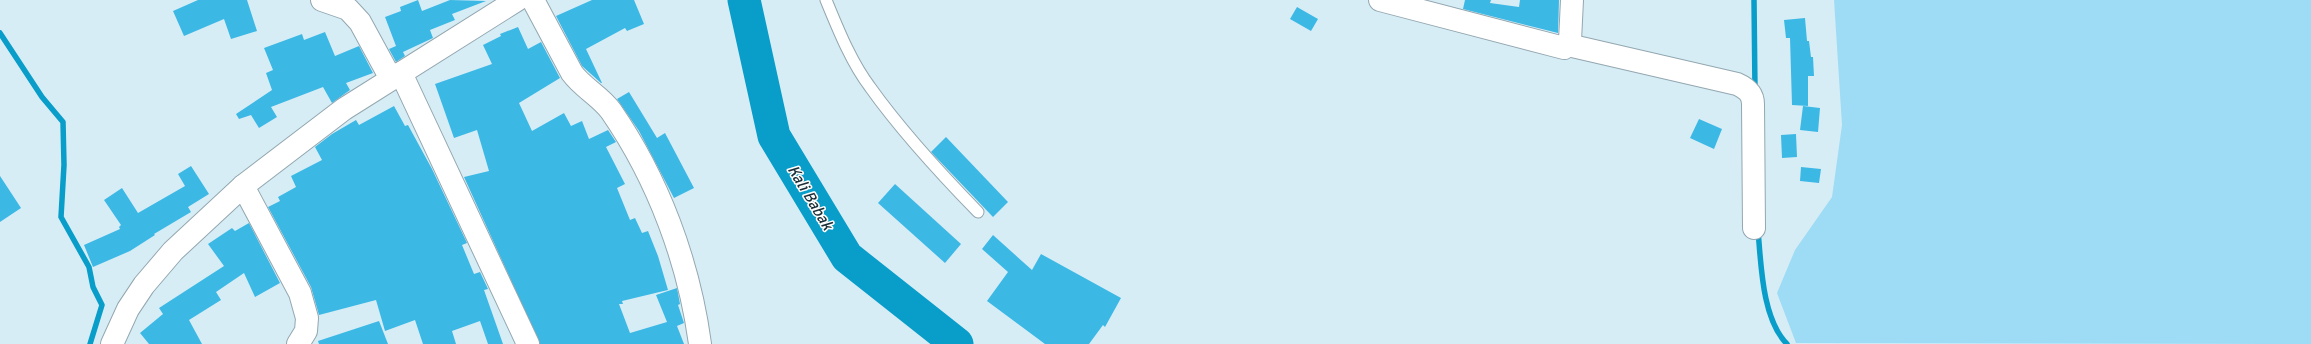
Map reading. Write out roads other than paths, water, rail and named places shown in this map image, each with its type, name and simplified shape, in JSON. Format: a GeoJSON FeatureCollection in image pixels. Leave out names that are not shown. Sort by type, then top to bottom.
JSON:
{"type":"FeatureCollection","features":[{"type":"Feature","properties":{"kind":"street"},"geometry":{"type":"LineString","coordinates":[[322,0],[348,9],[360,22],[396,76],[528,344]]}},
{"type":"Feature","properties":{"kind":"street"},"geometry":{"type":"LineString","coordinates":[[112,344],[128,309],[144,285],[173,251],[243,186],[337,114],[517,0]]}},
{"type":"Feature","properties":{"kind":"street"},"geometry":{"type":"LineString","coordinates":[[533,0],[572,73],[579,82],[610,110],[652,182],[678,246],[696,316],[700,344]]}},
{"type":"Feature","properties":{"kind":"street"},"geometry":{"type":"LineString","coordinates":[[1380,0],[1560,48],[1568,46],[1738,84],[1746,88],[1753,98],[1754,228]]}},
{"type":"Feature","properties":{"kind":"street"},"geometry":{"type":"LineString","coordinates":[[1568,46],[1572,0]]}},
{"type":"Feature","properties":{"kind":"street"},"geometry":{"type":"LineString","coordinates":[[243,186],[271,235],[300,293],[307,318],[306,331],[298,344]]}},
{"type":"Feature","properties":{"kind":"lane"},"geometry":{"type":"LineString","coordinates":[[826,0],[840,34],[869,87],[943,175],[978,212]]}},
{"type":"Feature","properties":{"kind":"waterway","name":"Kali Babak"},"geometry":{"type":"LineString","coordinates":[[744,0],[774,136],[847,257],[957,344]]}},
{"type":"Feature","properties":{"kind":"waterway"},"geometry":{"type":"LineString","coordinates":[[1754,0],[1755,90]]}},
{"type":"Feature","properties":{"kind":"waterway"},"geometry":{"type":"LineString","coordinates":[[0,33],[42,97],[63,122],[64,165],[61,217],[89,267],[93,287],[102,305],[90,344]]}},
{"type":"Feature","properties":{"kind":"waterway"},"geometry":{"type":"LineString","coordinates":[[1758,230],[1764,290],[1768,306],[1772,320],[1787,344]]}}]}
